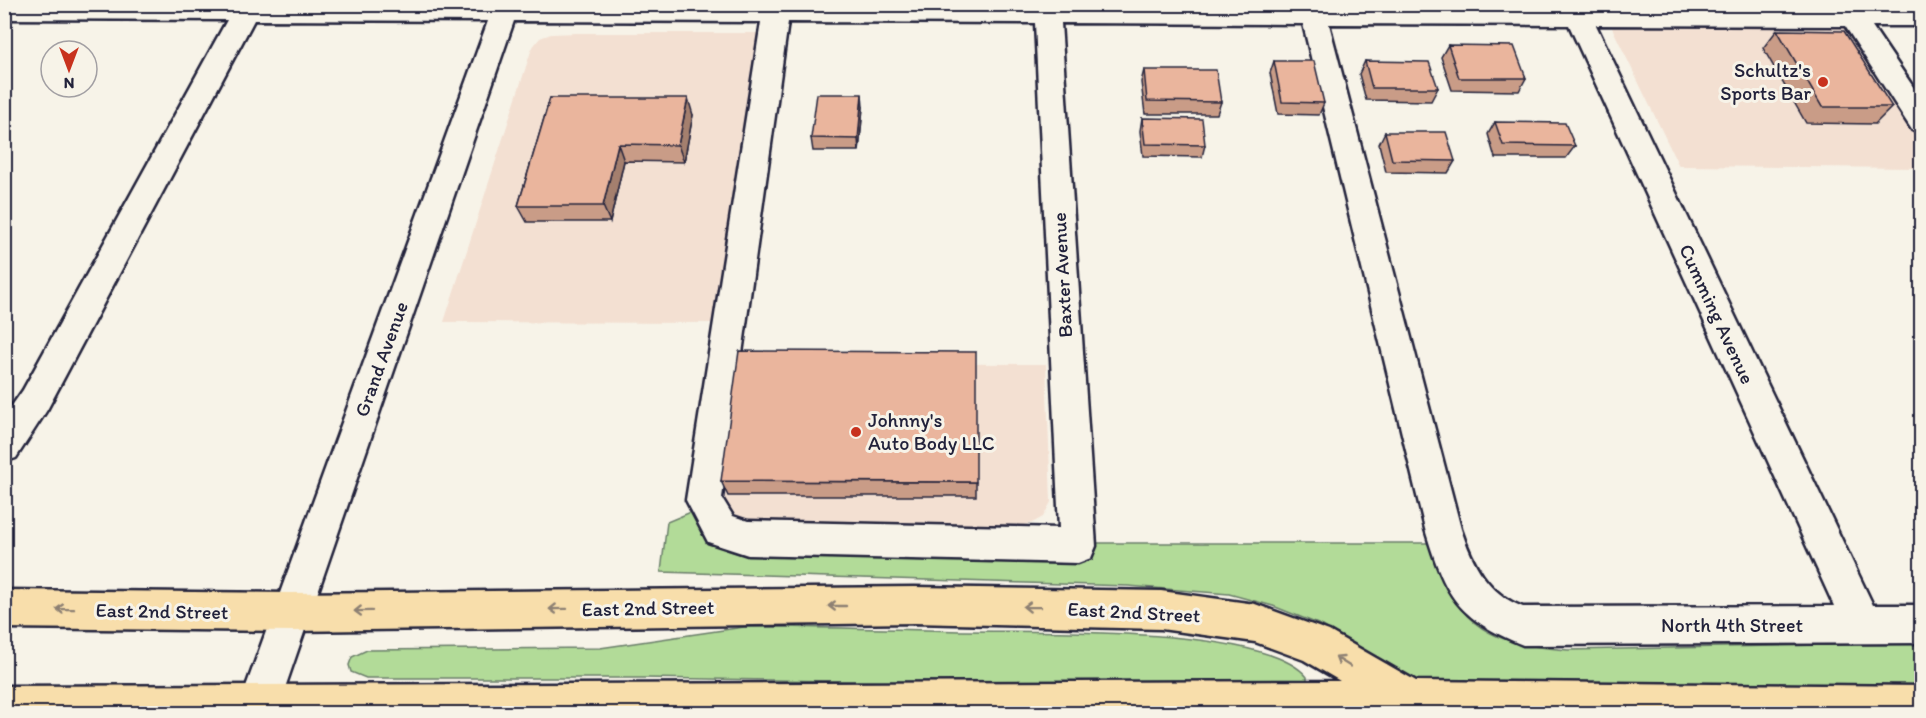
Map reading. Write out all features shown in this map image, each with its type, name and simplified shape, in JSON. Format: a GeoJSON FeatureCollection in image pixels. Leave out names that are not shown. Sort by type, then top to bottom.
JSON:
{"type":"FeatureCollection","features":[{"type":"Feature","properties":{"kind":"highway","name":"East 2nd Street"},"geometry":{"type":"LineString","coordinates":[[4,609],[291,612],[914,605],[1161,610],[1256,623],[1315,645],[1418,707]]}},
{"type":"Feature","properties":{"kind":"highway"},"geometry":{"type":"LineString","coordinates":[[4,706],[257,709],[1922,706]]}},
{"type":"Feature","properties":{"kind":"street"},"geometry":{"type":"LineString","coordinates":[[4,447],[35,400],[248,8]]}},
{"type":"Feature","properties":{"kind":"street"},"geometry":{"type":"LineString","coordinates":[[4,10],[248,8],[1575,10],[1848,11],[1922,17]]}},
{"type":"Feature","properties":{"kind":"street","name":"Grand Avenue"},"geometry":{"type":"LineString","coordinates":[[257,709],[506,8]]}},
{"type":"Feature","properties":{"kind":"street","name":"Baxter Avenue"},"geometry":{"type":"LineString","coordinates":[[776,9],[704,500],[715,520],[721,530],[748,538],[1078,546],[1047,9]]}},
{"type":"Feature","properties":{"kind":"street","name":"North 4th Street"},"geometry":{"type":"LineString","coordinates":[[1313,10],[1450,552],[1458,572],[1473,596],[1504,620],[1523,626],[1922,624]]}},
{"type":"Feature","properties":{"kind":"street","name":"Cumming Avenue"},"geometry":{"type":"LineString","coordinates":[[1575,10],[1862,624]]}},
{"type":"Feature","properties":{"kind":"street"},"geometry":{"type":"LineString","coordinates":[[1848,11],[1922,123]]}},
{"type":"Feature","properties":{"kind":"shaded area"},"geometry":{"type":"Polygon","coordinates":[[[1601,5],[1837,5],[1921,138],[1921,168],[1679,166],[1601,5]]]}},
{"type":"Feature","properties":{"kind":"shaded area"},"geometry":{"type":"Polygon","coordinates":[[[767,33],[716,323],[444,322],[532,48],[540,38],[551,34],[767,33]]]}},
{"type":"Feature","properties":{"kind":"shaded area"},"geometry":{"type":"Polygon","coordinates":[[[740,363],[1046,364],[1051,502],[1043,517],[1032,523],[1008,529],[739,525],[721,504],[740,363]]]}},
{"type":"Feature","properties":{"kind":"green space"},"geometry":{"type":"Polygon","coordinates":[[[691,512],[713,542],[728,550],[747,555],[1042,560],[1076,543],[1433,543],[1448,587],[1469,618],[1483,629],[1514,642],[1568,650],[1921,643],[1921,688],[1425,689],[1323,626],[1273,606],[1229,594],[1128,586],[661,572],[667,522],[691,512]]]}},
{"type":"Feature","properties":{"kind":"green space"},"geometry":{"type":"Polygon","coordinates":[[[744,627],[1091,632],[1198,640],[1246,648],[1283,660],[1307,677],[1307,685],[1292,688],[643,678],[366,678],[351,672],[349,665],[352,657],[367,650],[600,648],[744,627]]]}},
{"type":"Feature","properties":{"kind":"building"},"geometry":{"type":"Polygon","coordinates":[[[1777,30],[1844,31],[1892,107],[1822,107],[1777,30]]]}},
{"type":"Feature","properties":{"kind":"building"},"geometry":{"type":"Polygon","coordinates":[[[1448,45],[1514,46],[1526,78],[1459,78],[1448,45]]]}},
{"type":"Feature","properties":{"kind":"building"},"geometry":{"type":"Polygon","coordinates":[[[1274,61],[1314,61],[1324,103],[1282,102],[1274,61]]]}},
{"type":"Feature","properties":{"kind":"building"},"geometry":{"type":"Polygon","coordinates":[[[1365,61],[1429,62],[1438,88],[1372,88],[1365,61]]]}},
{"type":"Feature","properties":{"kind":"building"},"geometry":{"type":"Polygon","coordinates":[[[1144,70],[1216,70],[1221,102],[1147,101],[1144,70]]]}},
{"type":"Feature","properties":{"kind":"building"},"geometry":{"type":"Polygon","coordinates":[[[817,94],[862,94],[858,139],[811,138],[817,94]]]}},
{"type":"Feature","properties":{"kind":"building"},"geometry":{"type":"Polygon","coordinates":[[[550,98],[688,98],[678,145],[618,144],[603,206],[518,206],[550,98]]]}},
{"type":"Feature","properties":{"kind":"building"},"geometry":{"type":"Polygon","coordinates":[[[1142,118],[1202,119],[1205,145],[1145,144],[1142,118]]]}},
{"type":"Feature","properties":{"kind":"building"},"geometry":{"type":"Polygon","coordinates":[[[1495,122],[1565,123],[1575,146],[1503,145],[1495,122]]]}},
{"type":"Feature","properties":{"kind":"building"},"geometry":{"type":"Polygon","coordinates":[[[1385,132],[1446,132],[1455,161],[1392,160],[1385,132]]]}},
{"type":"Feature","properties":{"kind":"building","name":"Johnny's Auto Body LLC"},"geometry":{"type":"Polygon","coordinates":[[[739,351],[976,352],[976,482],[721,481],[739,351]]]}},
{"type":"Feature","properties":{"kind":"place","name":"Schultz's Sports Bar"},"geometry":{"type":"Point","coordinates":[1823,82]}},
{"type":"Feature","properties":{"kind":"place","name":"Johnny's Auto Body LLC"},"geometry":{"type":"Point","coordinates":[856,432]}}]}
